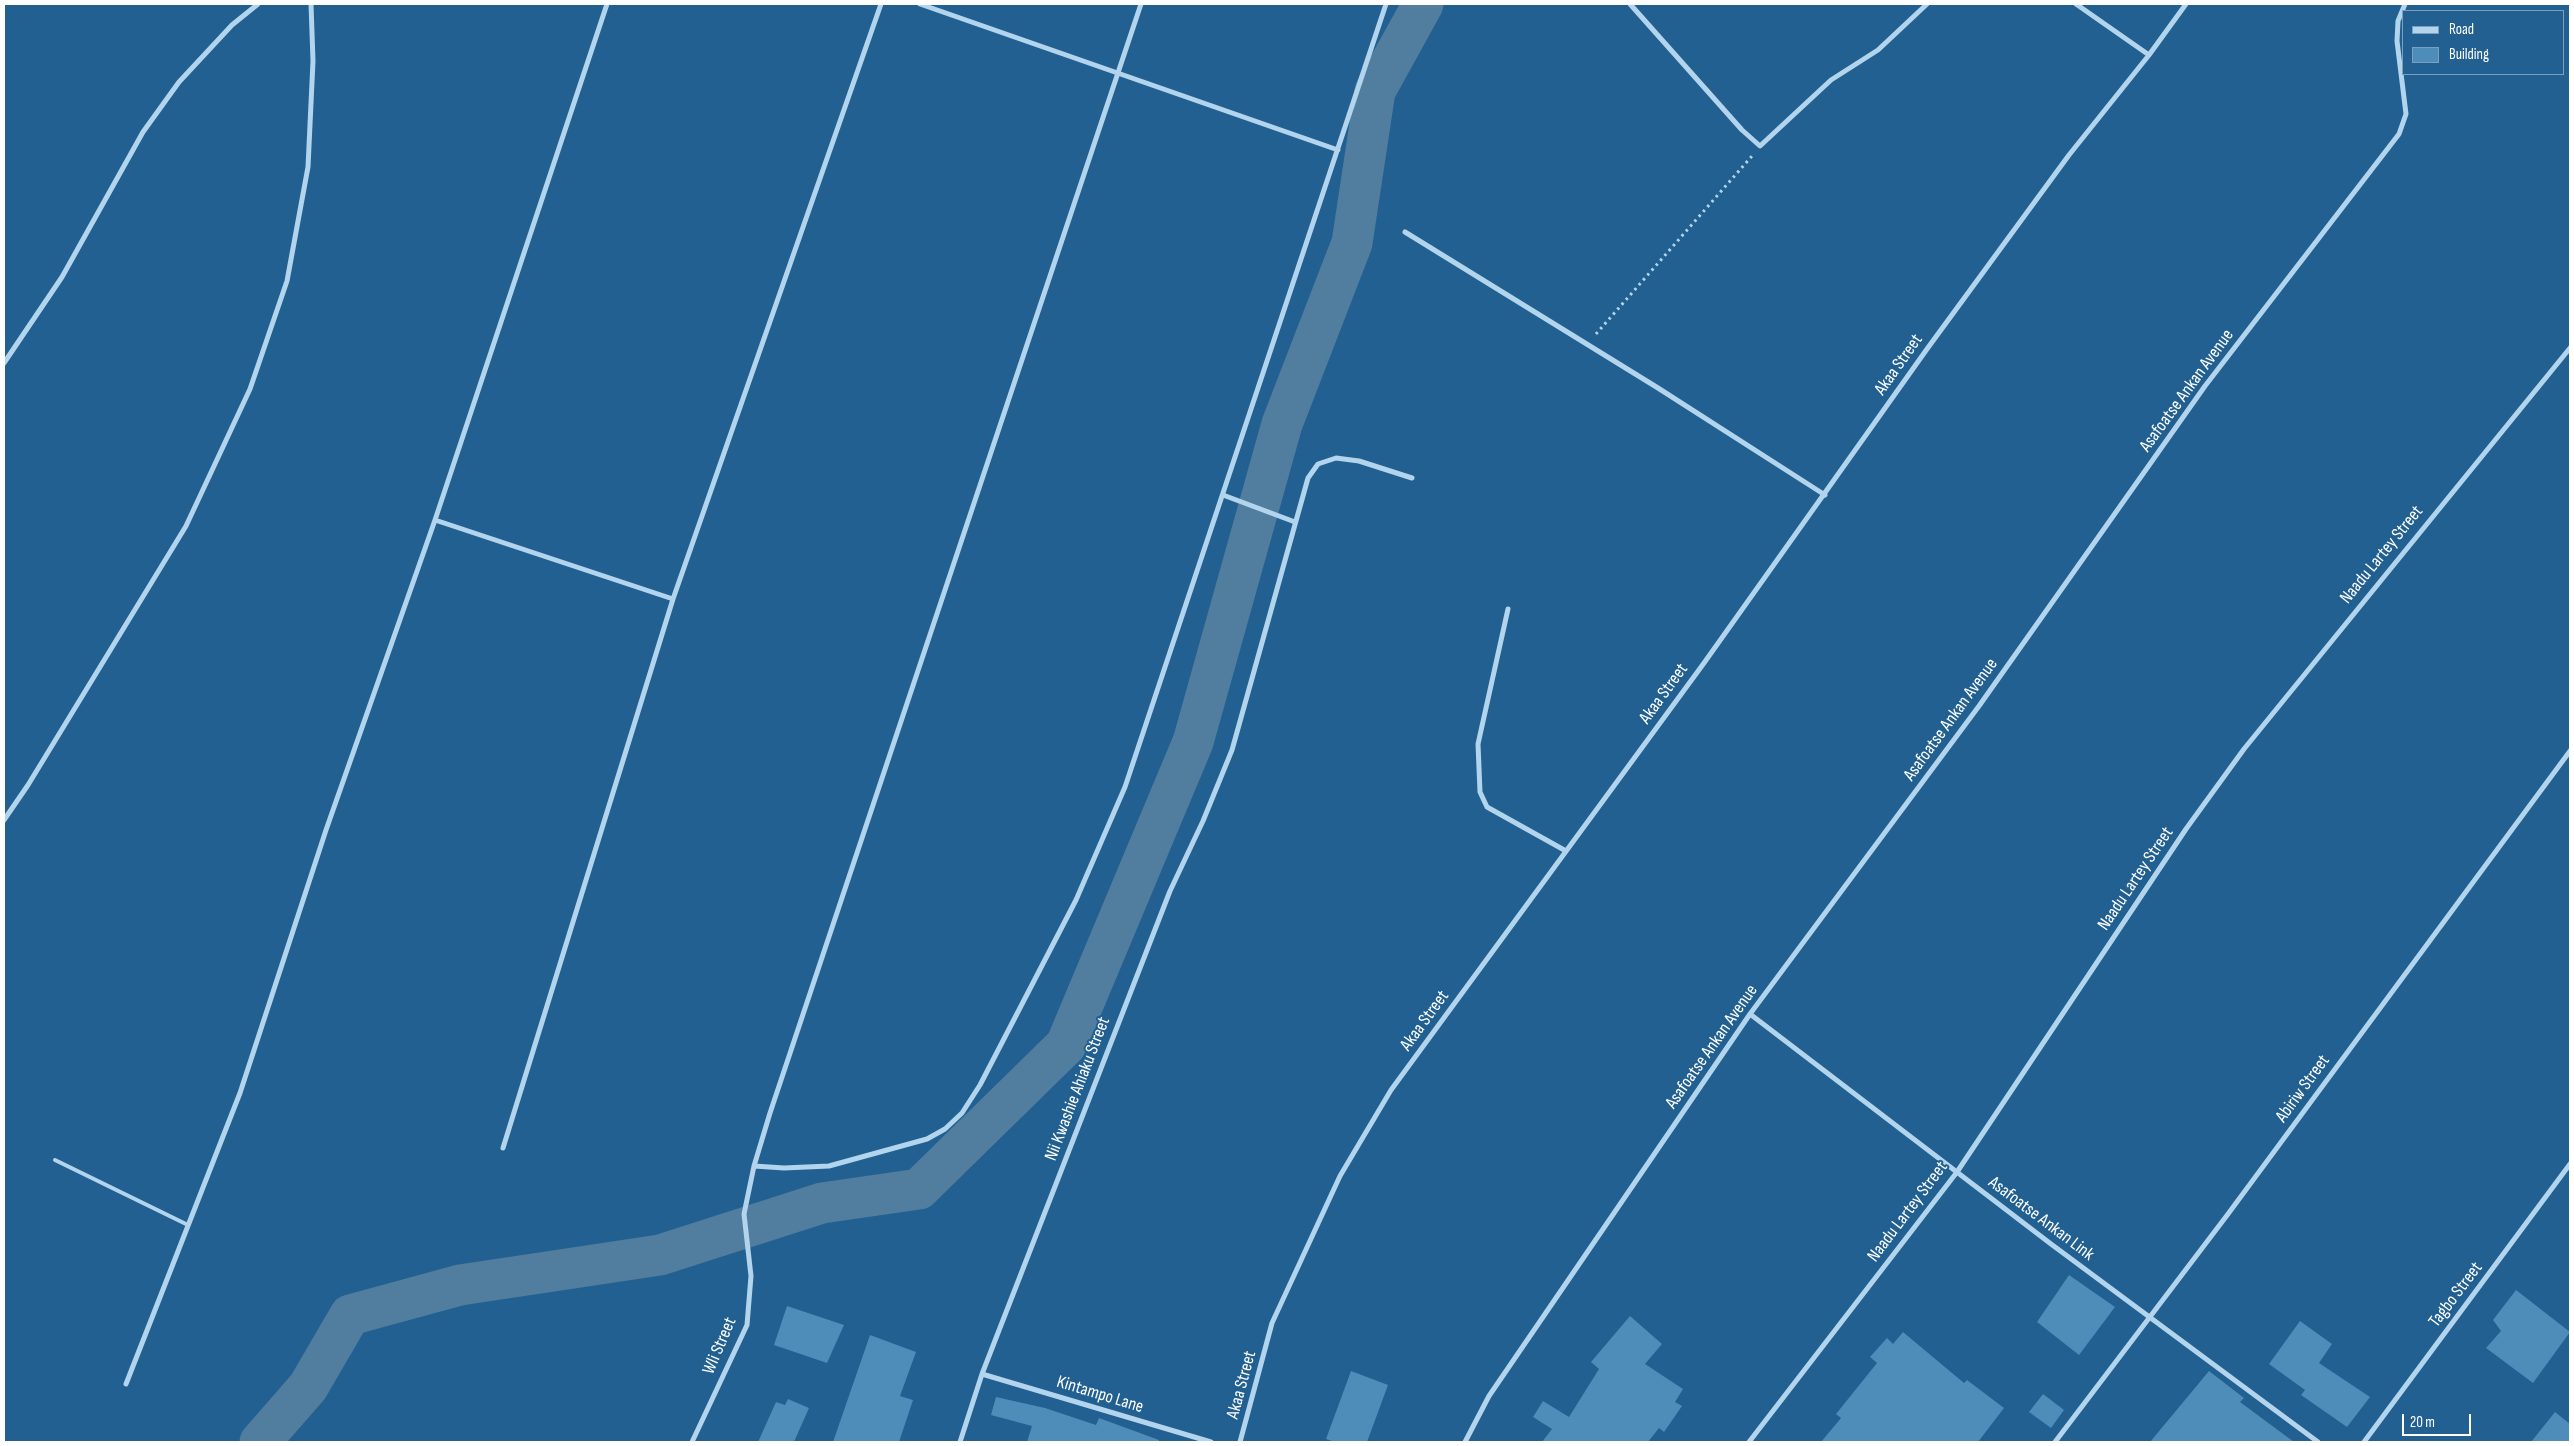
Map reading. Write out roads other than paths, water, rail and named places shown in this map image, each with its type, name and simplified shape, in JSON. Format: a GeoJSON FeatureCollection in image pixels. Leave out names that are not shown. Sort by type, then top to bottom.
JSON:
{"type":"FeatureCollection","features":[{"type":"Feature","properties":{"kind":"street"},"geometry":{"type":"LineString","coordinates":[[4,363],[62,277],[143,132],[179,82],[226,32],[258,4]]}},
{"type":"Feature","properties":{"kind":"street"},"geometry":{"type":"LineString","coordinates":[[4,820],[28,785],[186,526],[250,390],[287,281],[308,167],[313,61],[311,4]]}},
{"type":"Feature","properties":{"kind":"street"},"geometry":{"type":"LineString","coordinates":[[126,1384],[240,1093],[326,830],[435,520],[607,4]]}},
{"type":"Feature","properties":{"kind":"street"},"geometry":{"type":"LineString","coordinates":[[503,1148],[673,598],[882,4]]}},
{"type":"Feature","properties":{"kind":"street"},"geometry":{"type":"LineString","coordinates":[[920,4],[1338,150]]}},
{"type":"Feature","properties":{"kind":"street","name":"Wli Street"},"geometry":{"type":"LineString","coordinates":[[692,1442],[747,1325],[750,1299],[749,1256],[744,1214],[754,1166],[794,1037],[1119,72],[1140,4]]}},
{"type":"Feature","properties":{"kind":"street"},"geometry":{"type":"LineString","coordinates":[[754,1166],[784,1168],[829,1166],[927,1139],[946,1129],[962,1113],[980,1085],[1076,900],[1125,787],[1386,4]]}},
{"type":"Feature","properties":{"kind":"street"},"geometry":{"type":"LineString","coordinates":[[1630,4],[1742,130],[1760,146],[1831,80],[1883,46],[1927,4]]}},
{"type":"Feature","properties":{"kind":"street"},"geometry":{"type":"LineString","coordinates":[[2076,4],[2149,55]]}},
{"type":"Feature","properties":{"kind":"street","name":"Akaa Street"},"geometry":{"type":"LineString","coordinates":[[1240,1442],[1272,1323],[1340,1176],[1391,1090],[1825,495],[1927,349],[2064,163],[2149,55],[2186,4]]}},
{"type":"Feature","properties":{"kind":"street","name":"Asafoatse Ankan Avenue"},"geometry":{"type":"LineString","coordinates":[[1465,1442],[1489,1396],[1750,1014],[1979,706],[2205,386],[2400,134],[2406,114],[2397,40],[2398,21],[2402,11]]}},
{"type":"Feature","properties":{"kind":"street"},"geometry":{"type":"LineString","coordinates":[[1406,232],[1658,388],[1825,495]]}},
{"type":"Feature","properties":{"kind":"street","name":"Naadu Lartey Street"},"geometry":{"type":"LineString","coordinates":[[1748,1442],[1958,1172],[2186,829],[2244,749],[2570,348]]}},
{"type":"Feature","properties":{"kind":"street","name":"Nii Kwashie Ahiaku Street"},"geometry":{"type":"LineString","coordinates":[[960,1442],[982,1374],[1170,891],[1203,821],[1232,750],[1308,478],[1318,464],[1336,458],[1359,461],[1412,478]]}},
{"type":"Feature","properties":{"kind":"street"},"geometry":{"type":"LineString","coordinates":[[1223,495],[1295,522]]}},
{"type":"Feature","properties":{"kind":"street"},"geometry":{"type":"LineString","coordinates":[[435,520],[673,598]]}},
{"type":"Feature","properties":{"kind":"street"},"geometry":{"type":"LineString","coordinates":[[1508,609],[1478,744],[1480,792],[1487,807],[1566,851]]}},
{"type":"Feature","properties":{"kind":"street","name":"Abiriw Street"},"geometry":{"type":"LineString","coordinates":[[2055,1442],[2148,1316],[2228,1214],[2570,751]]}},
{"type":"Feature","properties":{"kind":"street","name":"Asafoatse Ankan Link"},"geometry":{"type":"LineString","coordinates":[[1750,1014],[2148,1316],[2318,1442]]}},
{"type":"Feature","properties":{"kind":"street","name":"Tagbo Street"},"geometry":{"type":"LineString","coordinates":[[2364,1442],[2570,1164]]}},
{"type":"Feature","properties":{"kind":"street","name":"Kintampo Lane"},"geometry":{"type":"LineString","coordinates":[[982,1374],[1211,1442]]}},
{"type":"Feature","properties":{"kind":"lane"},"geometry":{"type":"LineString","coordinates":[[55,1160],[188,1225]]}},
{"type":"Feature","properties":{"kind":"waterway"},"geometry":{"type":"LineString","coordinates":[[260,1442],[308,1387],[350,1315],[460,1285],[660,1255],[822,1203],[919,1189],[1066,1045],[1193,742],[1282,424],[1352,243],[1375,91],[1423,4]]}}]}
